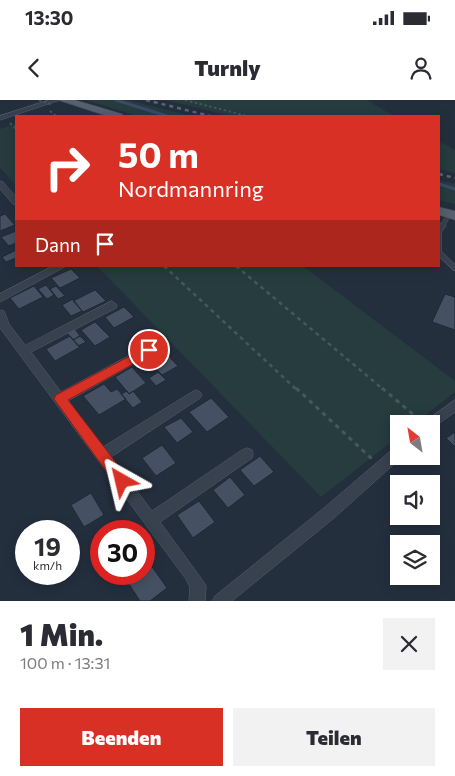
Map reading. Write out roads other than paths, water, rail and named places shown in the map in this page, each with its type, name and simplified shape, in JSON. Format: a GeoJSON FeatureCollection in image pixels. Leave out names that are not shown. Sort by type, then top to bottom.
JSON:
{"type":"FeatureCollection","features":[{"type":"Feature","properties":{"kind":"main road"},"geometry":{"type":"LineString","coordinates":[[59,101],[114,115]]}},
{"type":"Feature","properties":{"kind":"street"},"geometry":{"type":"LineString","coordinates":[[0,118],[59,101]]}},
{"type":"Feature","properties":{"kind":"street"},"geometry":{"type":"LineString","coordinates":[[0,184],[15,201]]}},
{"type":"Feature","properties":{"kind":"street"},"geometry":{"type":"LineString","coordinates":[[0,298],[60,267]]}},
{"type":"Feature","properties":{"kind":"street"},"geometry":{"type":"LineString","coordinates":[[24,350],[112,304]]}},
{"type":"Feature","properties":{"kind":"street"},"geometry":{"type":"LineString","coordinates":[[2,322],[151,520],[247,454]]}},
{"type":"Feature","properties":{"kind":"street"},"geometry":{"type":"LineString","coordinates":[[60,399],[149,350]]}},
{"type":"Feature","properties":{"kind":"street"},"geometry":{"type":"LineString","coordinates":[[102,455],[196,395]]}},
{"type":"Feature","properties":{"kind":"street"},"geometry":{"type":"LineString","coordinates":[[440,417],[455,405]]}},
{"type":"Feature","properties":{"kind":"street"},"geometry":{"type":"LineString","coordinates":[[220,601],[390,460]]}},
{"type":"Feature","properties":{"kind":"street"},"geometry":{"type":"LineString","coordinates":[[155,525],[198,586],[197,601]]}},
{"type":"Feature","properties":{"kind":"lane"},"geometry":{"type":"LineString","coordinates":[[440,229],[448,214]]}},
{"type":"Feature","properties":{"kind":"lane"},"geometry":{"type":"LineString","coordinates":[[440,254],[455,268]]}},
{"type":"Feature","properties":{"kind":"waterway"},"geometry":{"type":"LineString","coordinates":[[116,100],[164,115]]}},
{"type":"Feature","properties":{"kind":"waterway"},"geometry":{"type":"LineString","coordinates":[[440,184],[455,189]]}},
{"type":"Feature","properties":{"kind":"railway"},"geometry":{"type":"LineString","coordinates":[[146,100],[206,115]]}},
{"type":"Feature","properties":{"kind":"railway"},"geometry":{"type":"LineString","coordinates":[[440,174],[455,178]]}}]}
